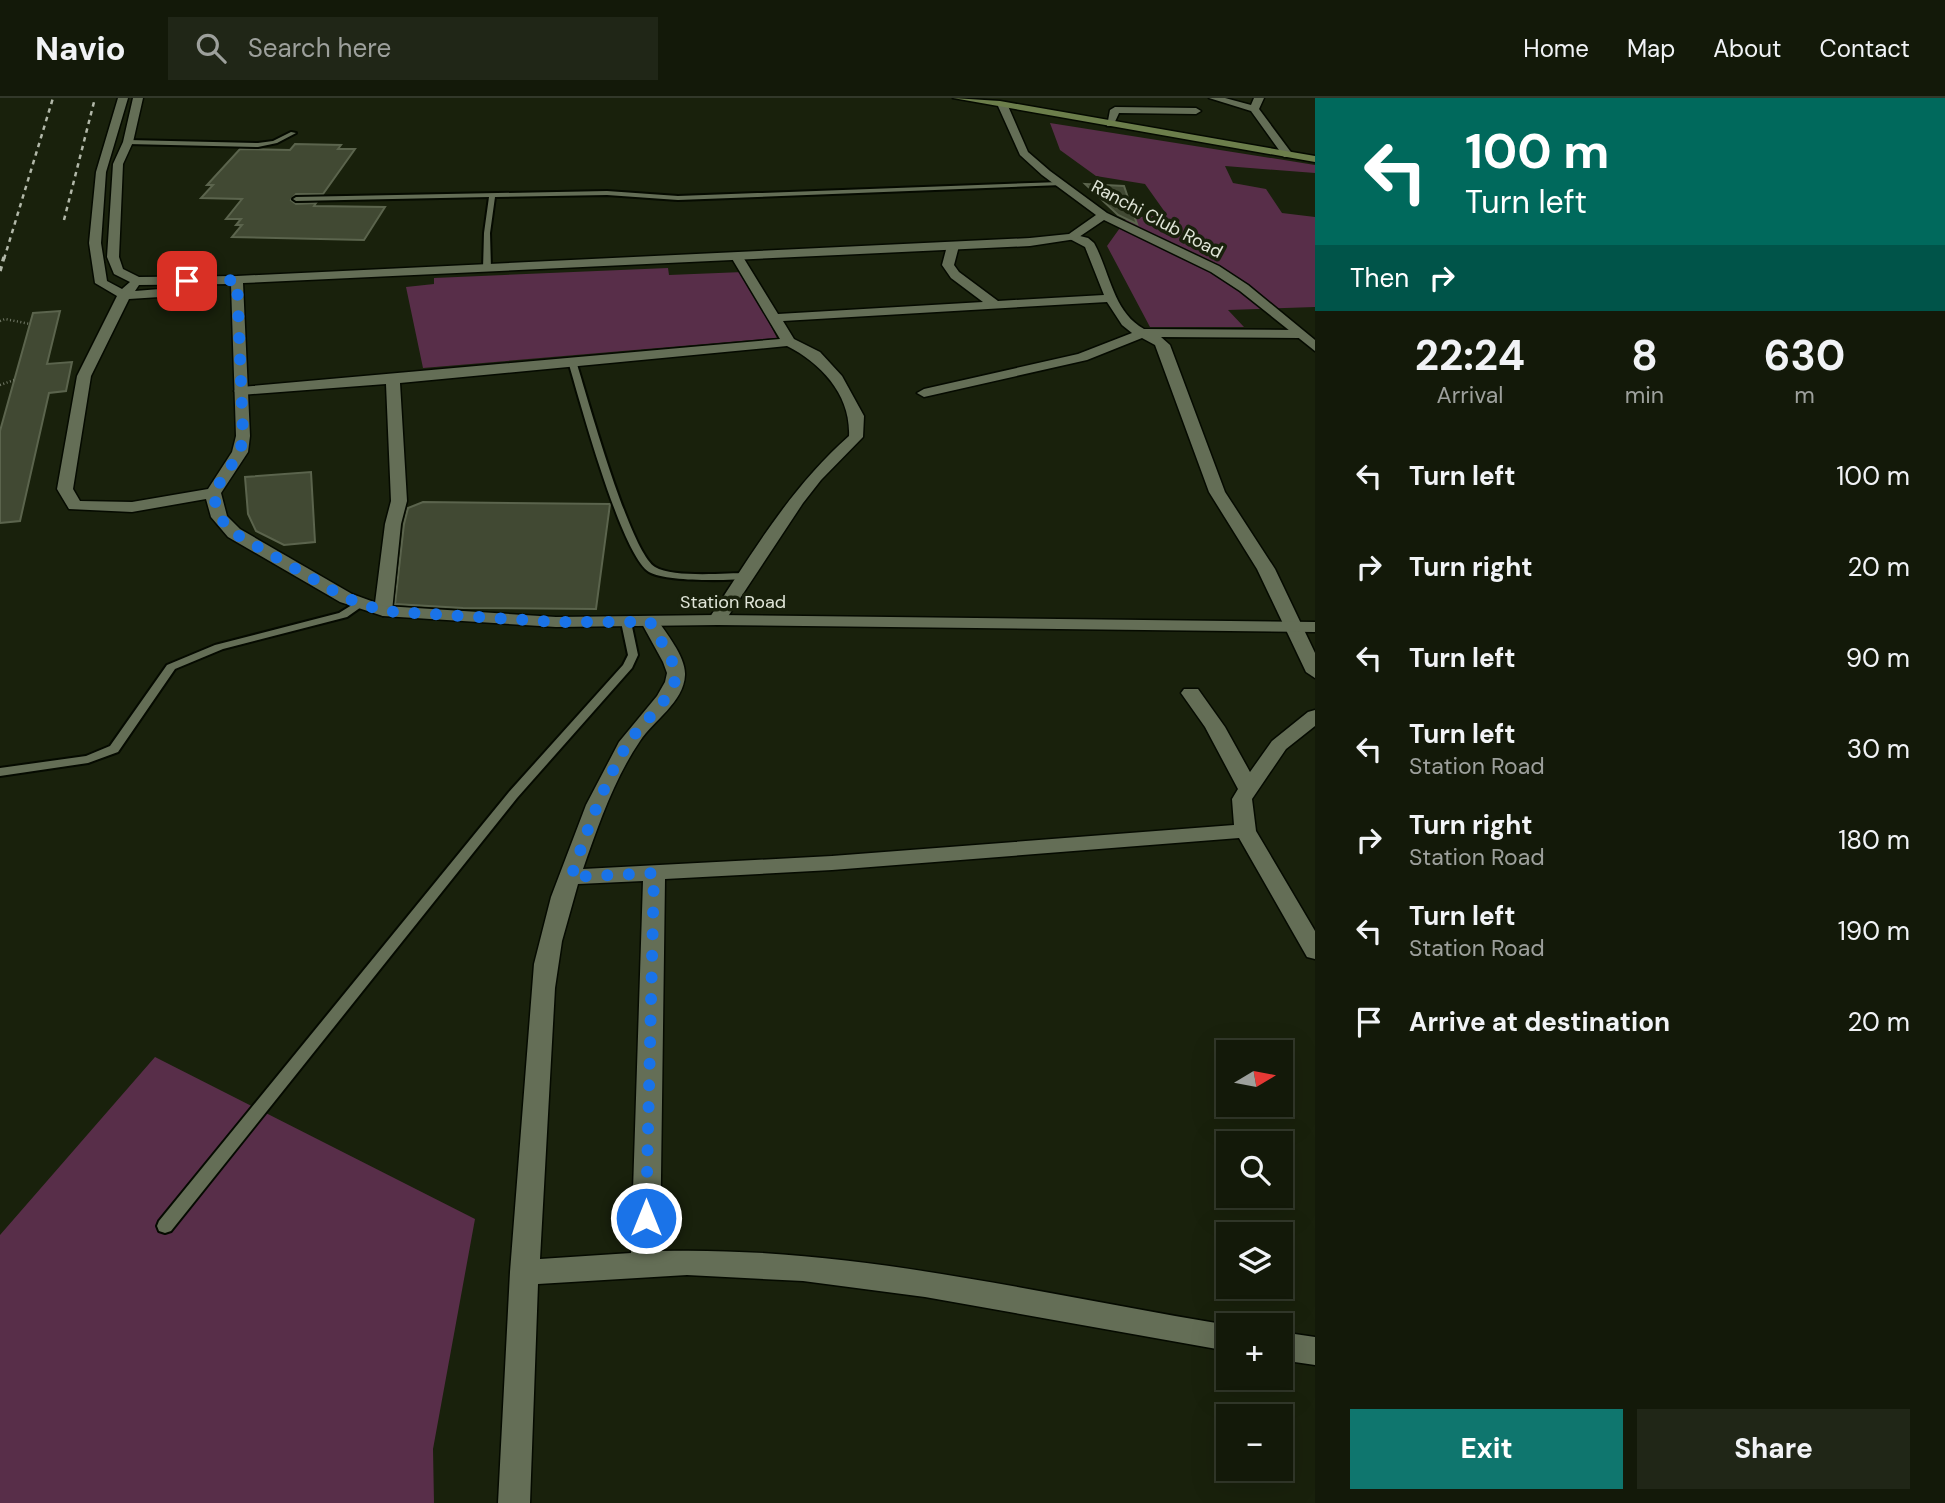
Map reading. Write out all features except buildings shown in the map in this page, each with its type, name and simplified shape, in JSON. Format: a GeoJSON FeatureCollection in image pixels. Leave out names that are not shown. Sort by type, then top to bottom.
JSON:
{"type":"FeatureCollection","features":[{"type":"Feature","properties":{"kind":"main road"},"geometry":{"type":"LineString","coordinates":[[958,98],[1315,159]]}},
{"type":"Feature","properties":{"kind":"street"},"geometry":{"type":"LineString","coordinates":[[123,98],[101,172],[94,243],[101,283],[124,295],[331,275],[487,270],[1030,243],[1072,237],[1084,240],[1090,246],[1122,317],[1135,330],[1154,336],[1163,345],[1217,492],[1266,569],[1315,672]]}},
{"type":"Feature","properties":{"kind":"street"},"geometry":{"type":"LineString","coordinates":[[138,98],[128,142],[118,164],[113,257],[118,271],[137,281],[236,284]]}},
{"type":"Feature","properties":{"kind":"street"},"geometry":{"type":"LineString","coordinates":[[1108,98],[1115,110],[1110,124]]}},
{"type":"Feature","properties":{"kind":"street"},"geometry":{"type":"LineString","coordinates":[[1153,98],[1159,110]]}},
{"type":"Feature","properties":{"kind":"street"},"geometry":{"type":"LineString","coordinates":[[1214,98],[1254,108],[1288,155]]}},
{"type":"Feature","properties":{"kind":"street"},"geometry":{"type":"LineString","coordinates":[[1254,108],[1259,98]]}},
{"type":"Feature","properties":{"kind":"street","name":"Ranchi Club Road"},"geometry":{"type":"LineString","coordinates":[[1003,104],[1024,153],[1060,184],[1103,215],[1215,269],[1244,288],[1315,347]]}},
{"type":"Feature","properties":{"kind":"street"},"geometry":{"type":"LineString","coordinates":[[1115,110],[1196,111]]}},
{"type":"Feature","properties":{"kind":"street"},"geometry":{"type":"LineString","coordinates":[[1072,237],[1103,215]]}},
{"type":"Feature","properties":{"kind":"street"},"geometry":{"type":"LineString","coordinates":[[953,246],[948,265],[955,275],[994,304]]}},
{"type":"Feature","properties":{"kind":"street"},"geometry":{"type":"LineString","coordinates":[[737,257],[789,342]]}},
{"type":"Feature","properties":{"kind":"street"},"geometry":{"type":"LineString","coordinates":[[137,281],[124,295],[84,376],[65,489],[75,506],[132,507],[213,493],[240,452],[243,436],[236,284]]}},
{"type":"Feature","properties":{"kind":"street"},"geometry":{"type":"LineString","coordinates":[[775,318],[1113,298]]}},
{"type":"Feature","properties":{"kind":"street"},"geometry":{"type":"LineString","coordinates":[[924,393],[1082,357],[1144,333],[1299,334]]}},
{"type":"Feature","properties":{"kind":"street"},"geometry":{"type":"LineString","coordinates":[[241,391],[789,342],[815,355],[837,379],[857,416],[856,437],[816,473],[717,620]]}},
{"type":"Feature","properties":{"kind":"street"},"geometry":{"type":"LineString","coordinates":[[383,611],[393,524],[400,501],[395,456],[393,379]]}},
{"type":"Feature","properties":{"kind":"street","name":"Station Road"},"geometry":{"type":"LineString","coordinates":[[213,493],[219,517],[234,533],[289,567],[360,603],[383,611],[542,622],[717,620],[1315,627]]}},
{"type":"Feature","properties":{"kind":"street"},"geometry":{"type":"LineString","coordinates":[[514,1503],[524,1272],[545,967],[556,919],[603,797],[630,740],[674,685],[676,672],[638,622]]}},
{"type":"Feature","properties":{"kind":"street"},"geometry":{"type":"LineString","coordinates":[[1191,693],[1215,727],[1249,790]]}},
{"type":"Feature","properties":{"kind":"street"},"geometry":{"type":"LineString","coordinates":[[1315,716],[1279,745],[1242,799],[1245,831],[1315,951]]}},
{"type":"Feature","properties":{"kind":"street"},"geometry":{"type":"LineString","coordinates":[[571,877],[832,863],[1245,831]]}},
{"type":"Feature","properties":{"kind":"street"},"geometry":{"type":"LineString","coordinates":[[645,1265],[654,873]]}},
{"type":"Feature","properties":{"kind":"street"},"geometry":{"type":"LineString","coordinates":[[524,1272],[693,1262],[743,1264],[864,1276],[1216,1336]]}},
{"type":"Feature","properties":{"kind":"street"},"geometry":{"type":"LineString","coordinates":[[1293,1348],[1315,1351]]}},
{"type":"Feature","properties":{"kind":"lane"},"geometry":{"type":"LineString","coordinates":[[128,142],[258,145],[275,142],[293,133]]}},
{"type":"Feature","properties":{"kind":"lane"},"geometry":{"type":"LineString","coordinates":[[296,199],[607,193],[678,198],[1060,184]]}},
{"type":"Feature","properties":{"kind":"lane"},"geometry":{"type":"LineString","coordinates":[[487,270],[492,196]]}},
{"type":"Feature","properties":{"kind":"lane"},"geometry":{"type":"LineString","coordinates":[[572,361],[627,528],[641,562],[652,569],[669,574],[747,576]]}},
{"type":"Feature","properties":{"kind":"lane"},"geometry":{"type":"LineString","coordinates":[[0,772],[88,759],[114,749],[171,667],[219,647],[342,615],[360,603]]}},
{"type":"Feature","properties":{"kind":"lane"},"geometry":{"type":"LineString","coordinates":[[164,1226],[513,794],[617,681],[633,655],[638,622]]}},
{"type":"Feature","properties":{"kind":"path"},"geometry":{"type":"LineString","coordinates":[[0,321],[5,319],[30,324]]}},
{"type":"Feature","properties":{"kind":"path"},"geometry":{"type":"LineString","coordinates":[[0,385],[14,380]]}},
{"type":"Feature","properties":{"kind":"shaded area"},"geometry":{"type":"Polygon","coordinates":[[[1050,123],[1315,165],[1315,173],[1225,166],[1233,183],[1266,189],[1282,213],[1315,217],[1315,307],[1228,310],[1244,327],[1150,327],[1107,246],[1127,218],[1167,215],[1145,184],[1096,176],[1060,150],[1050,123]]]}},
{"type":"Feature","properties":{"kind":"shaded area"},"geometry":{"type":"Polygon","coordinates":[[[668,268],[669,275],[743,272],[777,338],[423,368],[406,287],[434,284],[434,278],[668,268]]]}},
{"type":"Feature","properties":{"kind":"shaded area"},"geometry":{"type":"Polygon","coordinates":[[[155,1057],[475,1219],[433,1449],[434,1503],[0,1503],[0,1235],[155,1057]]]}},
{"type":"Feature","properties":{"kind":"railway"},"geometry":{"type":"LineString","coordinates":[[4,259],[53,98]]}},
{"type":"Feature","properties":{"kind":"railway"},"geometry":{"type":"LineString","coordinates":[[64,220],[95,98]]}},
{"type":"Feature","properties":{"kind":"railway"},"geometry":{"type":"LineString","coordinates":[[0,271],[4,257]]}},
{"type":"Feature","properties":{"kind":"route"},"geometry":{"type":"LineString","coordinates":[[187,281],[237,280],[243,436],[240,452],[213,493],[219,517],[234,533],[346,598],[383,611],[556,622],[650,622],[676,672],[674,685],[630,740],[616,766],[571,877],[654,873],[646,1218]]}}]}
